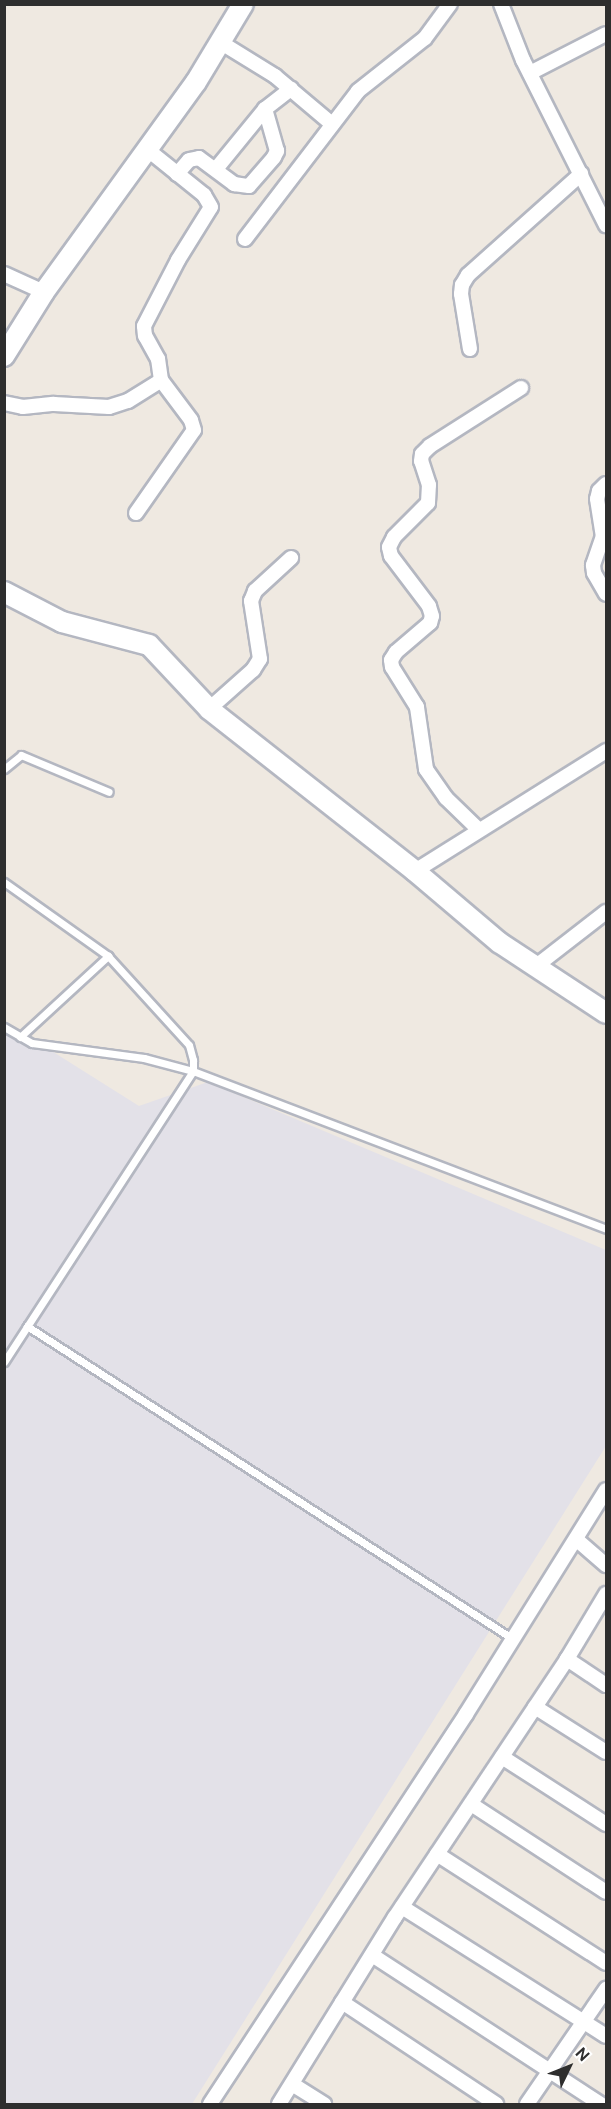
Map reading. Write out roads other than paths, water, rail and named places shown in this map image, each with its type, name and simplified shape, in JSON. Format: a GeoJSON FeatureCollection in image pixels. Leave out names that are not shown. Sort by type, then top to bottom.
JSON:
{"type":"FeatureCollection","features":[{"type":"Feature","properties":{"kind":"street"},"geometry":{"type":"LineString","coordinates":[[4,356],[44,292],[196,82],[243,4]]}},
{"type":"Feature","properties":{"kind":"street"},"geometry":{"type":"LineString","coordinates":[[245,239],[358,91],[425,38],[450,4]]}},
{"type":"Feature","properties":{"kind":"street"},"geometry":{"type":"LineString","coordinates":[[501,4],[530,73],[606,225]]}},
{"type":"Feature","properties":{"kind":"street"},"geometry":{"type":"LineString","coordinates":[[530,73],[606,34]]}},
{"type":"Feature","properties":{"kind":"street"},"geometry":{"type":"LineString","coordinates":[[220,42],[291,89],[332,124]]}},
{"type":"Feature","properties":{"kind":"street"},"geometry":{"type":"LineString","coordinates":[[216,170],[265,109],[291,89]]}},
{"type":"Feature","properties":{"kind":"street"},"geometry":{"type":"LineString","coordinates":[[177,174],[189,160],[199,158],[234,184],[249,186],[274,157],[277,145],[265,109]]}},
{"type":"Feature","properties":{"kind":"street"},"geometry":{"type":"LineString","coordinates":[[136,513],[194,430],[191,420],[161,380],[158,359],[145,336],[144,326],[178,260],[211,207],[204,195],[148,150]]}},
{"type":"Feature","properties":{"kind":"street"},"geometry":{"type":"LineString","coordinates":[[470,349],[461,294],[462,285],[468,275],[581,174]]}},
{"type":"Feature","properties":{"kind":"street"},"geometry":{"type":"LineString","coordinates":[[4,274],[44,292]]}},
{"type":"Feature","properties":{"kind":"street"},"geometry":{"type":"LineString","coordinates":[[4,403],[23,407],[61,404],[118,406],[161,380]]}},
{"type":"Feature","properties":{"kind":"street"},"geometry":{"type":"LineString","coordinates":[[479,830],[446,798],[426,769],[422,757],[417,707],[392,667],[391,660],[396,652],[430,623],[432,616],[429,606],[391,556],[389,547],[394,537],[428,503],[429,485],[421,461],[422,454],[430,446],[521,388]]}},
{"type":"Feature","properties":{"kind":"street"},"geometry":{"type":"LineString","coordinates":[[606,484],[599,491],[597,499],[603,536],[593,566],[594,573],[606,594]]}},
{"type":"Feature","properties":{"kind":"street"},"geometry":{"type":"LineString","coordinates":[[209,709],[253,670],[260,659],[251,601],[255,591],[291,558]]}},
{"type":"Feature","properties":{"kind":"street"},"geometry":{"type":"LineString","coordinates":[[4,592],[62,622],[149,645],[209,709],[415,871],[500,943],[606,1014]]}},
{"type":"Feature","properties":{"kind":"street"},"geometry":{"type":"LineString","coordinates":[[415,871],[606,751]]}},
{"type":"Feature","properties":{"kind":"street"},"geometry":{"type":"LineString","coordinates":[[535,967],[606,912]]}},
{"type":"Feature","properties":{"kind":"street"},"geometry":{"type":"LineString","coordinates":[[210,2104],[513,1639],[606,1490]]}},
{"type":"Feature","properties":{"kind":"street"},"geometry":{"type":"LineString","coordinates":[[576,1539],[606,1565]]}},
{"type":"Feature","properties":{"kind":"street"},"geometry":{"type":"LineString","coordinates":[[279,2104],[402,1907],[567,1659],[606,1594]]}},
{"type":"Feature","properties":{"kind":"street"},"geometry":{"type":"LineString","coordinates":[[567,1659],[606,1685]]}},
{"type":"Feature","properties":{"kind":"street"},"geometry":{"type":"LineString","coordinates":[[535,1707],[606,1752]]}},
{"type":"Feature","properties":{"kind":"street"},"geometry":{"type":"LineString","coordinates":[[502,1757],[606,1824]]}},
{"type":"Feature","properties":{"kind":"street"},"geometry":{"type":"LineString","coordinates":[[471,1804],[606,1892]]}},
{"type":"Feature","properties":{"kind":"street"},"geometry":{"type":"LineString","coordinates":[[437,1854],[606,1963]]}},
{"type":"Feature","properties":{"kind":"street"},"geometry":{"type":"LineString","coordinates":[[402,1907],[606,2036]]}},
{"type":"Feature","properties":{"kind":"street"},"geometry":{"type":"LineString","coordinates":[[372,1955],[601,2104]]}},
{"type":"Feature","properties":{"kind":"street"},"geometry":{"type":"LineString","coordinates":[[527,2104],[606,1989]]}},
{"type":"Feature","properties":{"kind":"street"},"geometry":{"type":"LineString","coordinates":[[342,2002],[496,2104]]}},
{"type":"Feature","properties":{"kind":"street"},"geometry":{"type":"LineString","coordinates":[[291,2084],[324,2104]]}},
{"type":"Feature","properties":{"kind":"lane"},"geometry":{"type":"LineString","coordinates":[[4,769],[21,755],[109,792]]}},
{"type":"Feature","properties":{"kind":"lane"},"geometry":{"type":"LineString","coordinates":[[4,882],[108,956],[193,1052],[193,1071],[4,1362]]}},
{"type":"Feature","properties":{"kind":"lane"},"geometry":{"type":"LineString","coordinates":[[20,1037],[108,956]]}},
{"type":"Feature","properties":{"kind":"lane"},"geometry":{"type":"LineString","coordinates":[[4,1027],[32,1043],[144,1058],[193,1071],[606,1229]]}},
{"type":"Feature","properties":{"kind":"lane"},"geometry":{"type":"LineString","coordinates":[[27,1326],[513,1639]]}}]}
